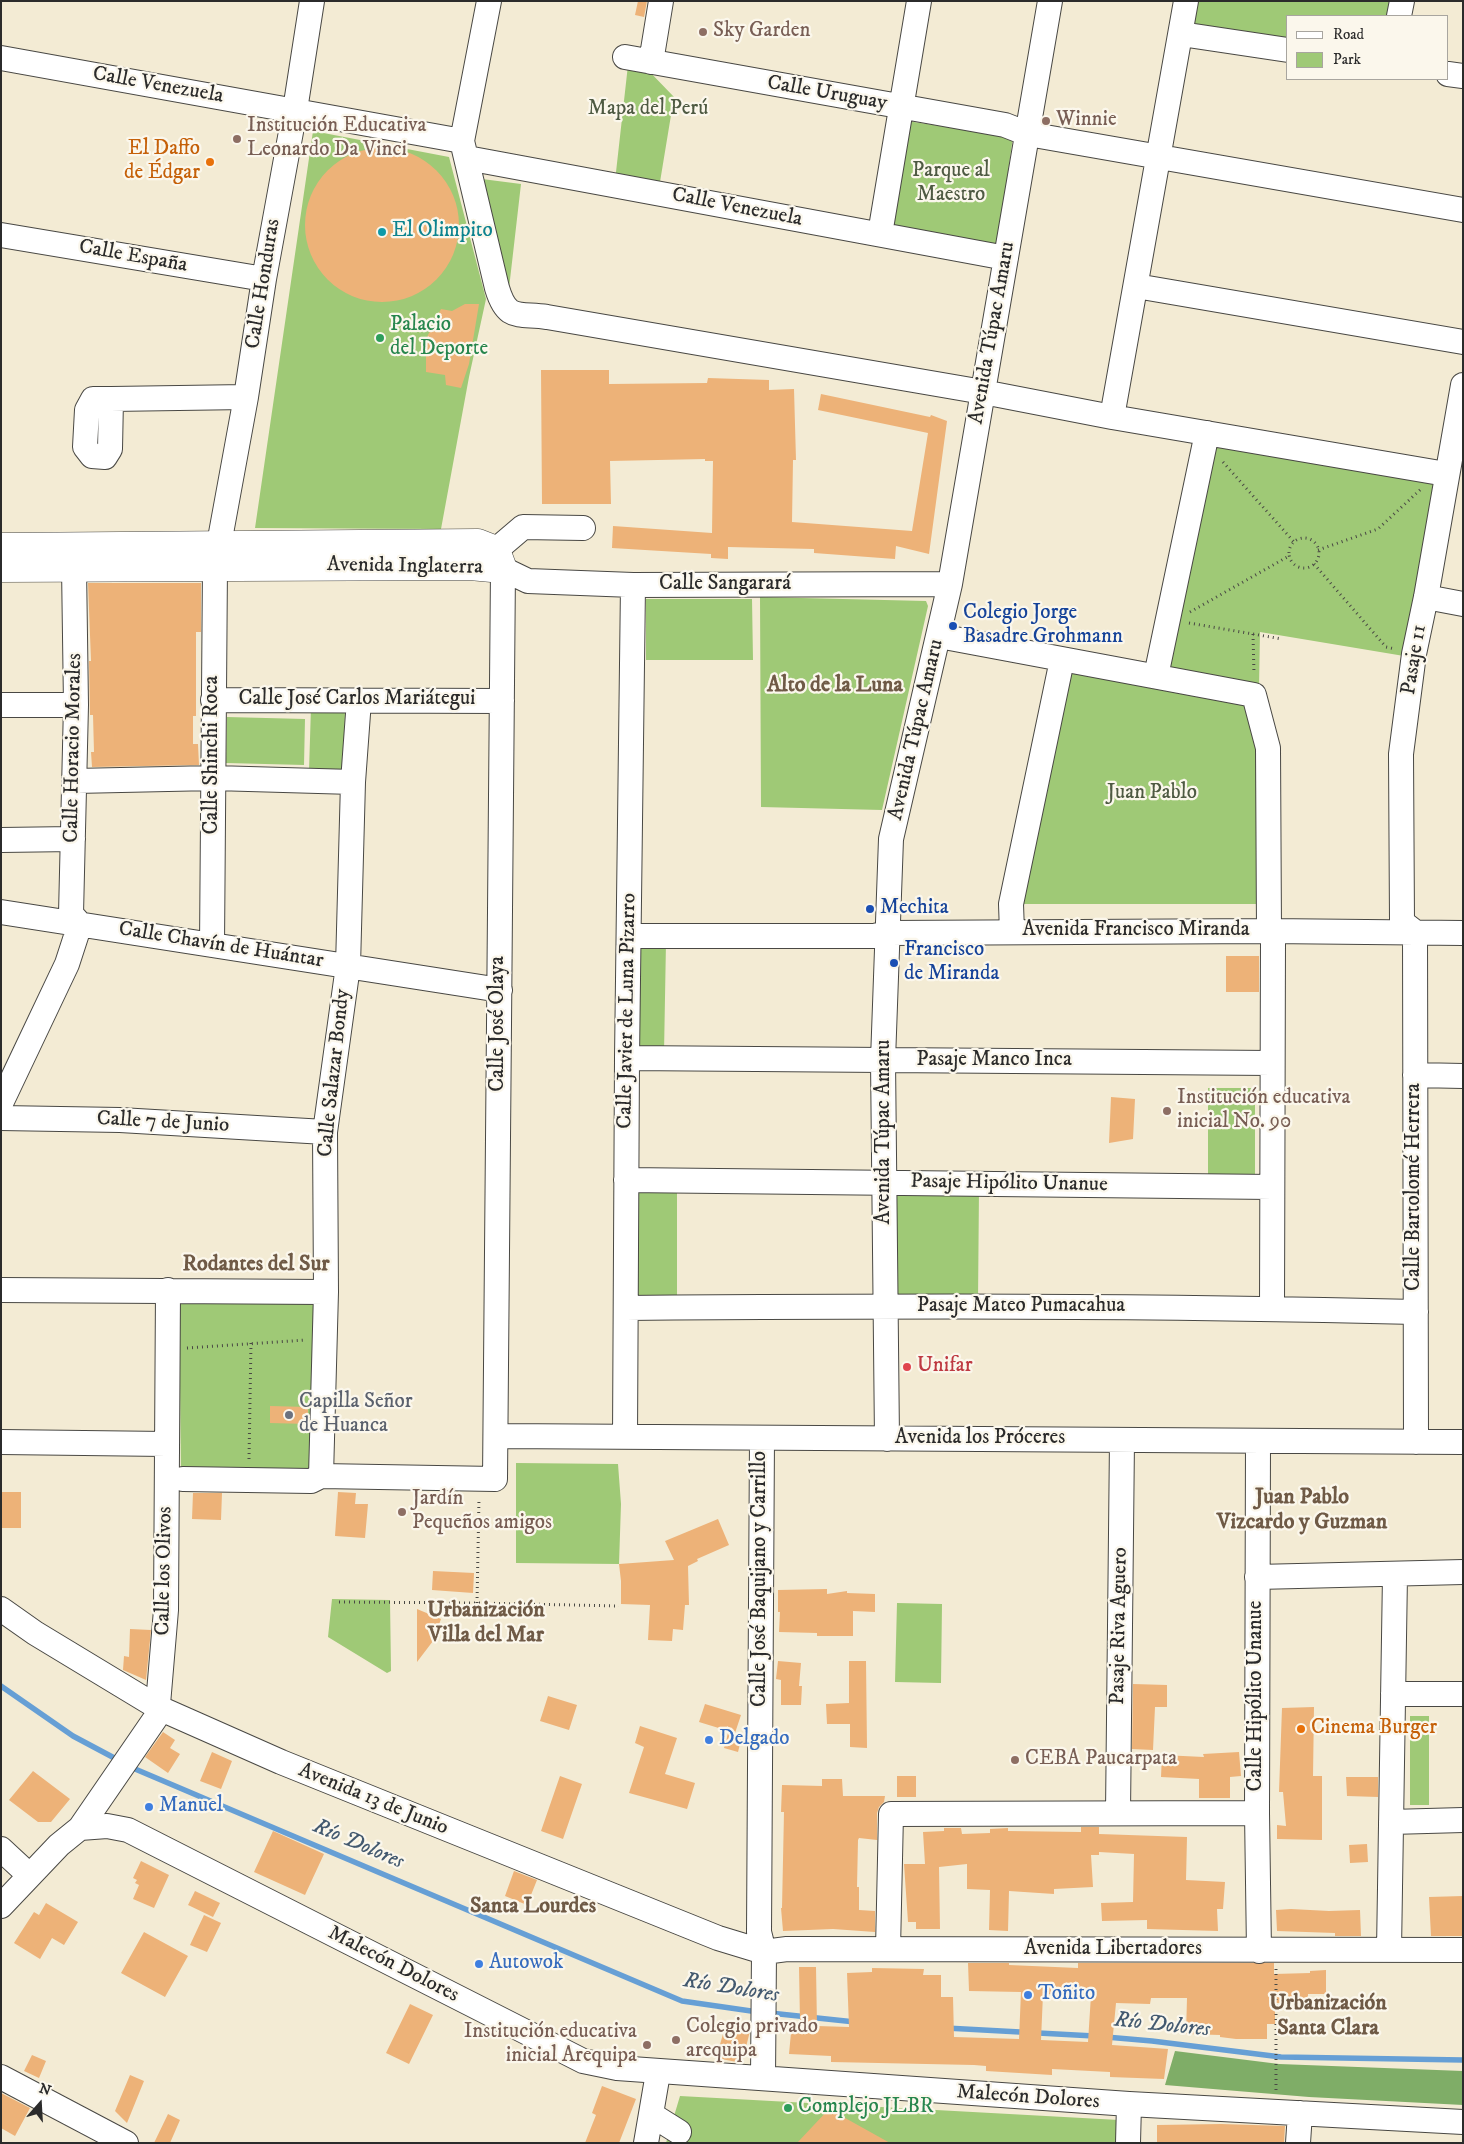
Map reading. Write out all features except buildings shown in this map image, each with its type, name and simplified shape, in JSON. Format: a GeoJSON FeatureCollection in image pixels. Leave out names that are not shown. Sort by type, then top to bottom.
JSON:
{"type":"FeatureCollection","features":[{"type":"Feature","properties":{"kind":"main road","name":"Avenida Inglaterra"},"geometry":{"type":"LineString","coordinates":[[1,547],[470,566],[499,559]]}},
{"type":"Feature","properties":{"kind":"main road","name":"Avenida Inglaterra"},"geometry":{"type":"LineString","coordinates":[[1,568],[74,567],[218,555]]}},
{"type":"Feature","properties":{"kind":"street","name":"Calle Honduras"},"geometry":{"type":"LineString","coordinates":[[218,555],[312,1]]}},
{"type":"Feature","properties":{"kind":"street"},"geometry":{"type":"LineString","coordinates":[[489,1],[465,149],[502,305],[510,312],[983,392],[1112,417],[1206,438],[1441,473]]}},
{"type":"Feature","properties":{"kind":"street"},"geometry":{"type":"LineString","coordinates":[[651,62],[661,1]]}},
{"type":"Feature","properties":{"kind":"street"},"geometry":{"type":"LineString","coordinates":[[880,234],[919,1]]}},
{"type":"Feature","properties":{"kind":"street","name":"Avenida Túpac Amaru"},"geometry":{"type":"LineString","coordinates":[[887,1439],[886,1182],[883,1060],[891,840],[950,584],[1050,1]]}},
{"type":"Feature","properties":{"kind":"street"},"geometry":{"type":"LineString","coordinates":[[1112,417],[1160,157],[1186,1]]}},
{"type":"Feature","properties":{"kind":"street"},"geometry":{"type":"LineString","coordinates":[[1400,15],[1402,1]]}},
{"type":"Feature","properties":{"kind":"street"},"geometry":{"type":"LineString","coordinates":[[1181,34],[1286,50]]}},
{"type":"Feature","properties":{"kind":"street","name":"Calle Uruguay"},"geometry":{"type":"LineString","coordinates":[[625,57],[1005,125],[1028,134],[1463,210]]}},
{"type":"Feature","properties":{"kind":"street","name":"Calle Venezuela"},"geometry":{"type":"LineString","coordinates":[[1,58],[295,110],[465,149],[1006,258]]}},
{"type":"Feature","properties":{"kind":"street"},"geometry":{"type":"LineString","coordinates":[[1449,74],[1463,76]]}},
{"type":"Feature","properties":{"kind":"street","name":"Calle España"},"geometry":{"type":"LineString","coordinates":[[1,235],[264,279]]}},
{"type":"Feature","properties":{"kind":"street"},"geometry":{"type":"LineString","coordinates":[[1136,286],[1463,342]]}},
{"type":"Feature","properties":{"kind":"street","name":"Pasaje 11"},"geometry":{"type":"LineString","coordinates":[[1415,932],[1402,922],[1401,764],[1414,654],[1426,597],[1441,473],[1463,385]]}},
{"type":"Feature","properties":{"kind":"street"},"geometry":{"type":"LineString","coordinates":[[111,399],[246,397]]}},
{"type":"Feature","properties":{"kind":"street"},"geometry":{"type":"LineString","coordinates":[[1156,676],[1171,620],[1206,438]]}},
{"type":"Feature","properties":{"kind":"street"},"geometry":{"type":"LineString","coordinates":[[499,559],[522,527],[584,528]]}},
{"type":"Feature","properties":{"kind":"street","name":"Calle Shinchi Roca"},"geometry":{"type":"LineString","coordinates":[[212,945],[213,700],[218,555]]}},
{"type":"Feature","properties":{"kind":"street","name":"Calle Sangarará"},"geometry":{"type":"LineString","coordinates":[[499,559],[528,581],[633,585],[950,584]]}},
{"type":"Feature","properties":{"kind":"street","name":"Calle José Olaya"},"geometry":{"type":"LineString","coordinates":[[487,1479],[497,1436],[502,701],[499,559]]}},
{"type":"Feature","properties":{"kind":"street","name":"Calle Horacio Morales"},"geometry":{"type":"LineString","coordinates":[[74,567],[76,705],[71,914],[80,924]]}},
{"type":"Feature","properties":{"kind":"street","name":"Calle Javier de Luna Pizarro"},"geometry":{"type":"LineString","coordinates":[[626,1437],[627,1058],[633,585]]}},
{"type":"Feature","properties":{"kind":"street"},"geometry":{"type":"LineString","coordinates":[[1426,597],[1463,604]]}},
{"type":"Feature","properties":{"kind":"street"},"geometry":{"type":"LineString","coordinates":[[939,636],[1254,695],[1268,748],[1269,931],[1272,939],[1272,1309]]}},
{"type":"Feature","properties":{"kind":"street"},"geometry":{"type":"LineString","coordinates":[[1012,932],[1011,904],[1062,660]]}},
{"type":"Feature","properties":{"kind":"street","name":"Calle José Carlos Mariátegui"},"geometry":{"type":"LineString","coordinates":[[213,700],[502,701]]}},
{"type":"Feature","properties":{"kind":"street","name":"Calle Salazar Bondy"},"geometry":{"type":"LineString","coordinates":[[321,1476],[326,1292],[325,1132],[348,966],[353,782],[359,700]]}},
{"type":"Feature","properties":{"kind":"street"},"geometry":{"type":"LineString","coordinates":[[1,705],[76,705]]}},
{"type":"Feature","properties":{"kind":"street"},"geometry":{"type":"LineString","coordinates":[[75,781],[214,778],[353,782]]}},
{"type":"Feature","properties":{"kind":"street"},"geometry":{"type":"LineString","coordinates":[[1,840],[73,839]]}},
{"type":"Feature","properties":{"kind":"street","name":"Calle Chavín de Huántar"},"geometry":{"type":"LineString","coordinates":[[1,912],[500,990]]}},
{"type":"Feature","properties":{"kind":"street"},"geometry":{"type":"LineString","coordinates":[[1,1103],[67,964],[80,924]]}},
{"type":"Feature","properties":{"kind":"street","name":"Avenida Francisco Miranda"},"geometry":{"type":"LineString","coordinates":[[630,936],[868,936],[888,933],[1269,931],[1463,933]]}},
{"type":"Feature","properties":{"kind":"street","name":"Calle Bartolomé Herrera"},"geometry":{"type":"LineString","coordinates":[[1415,932],[1416,1442]]}},
{"type":"Feature","properties":{"kind":"street","name":"Pasaje Manco Inca"},"geometry":{"type":"LineString","coordinates":[[627,1058],[1272,1063]]}},
{"type":"Feature","properties":{"kind":"street"},"geometry":{"type":"LineString","coordinates":[[1415,1075],[1463,1076]]}},
{"type":"Feature","properties":{"kind":"street","name":"Calle 7 de Junio"},"geometry":{"type":"LineString","coordinates":[[1,1118],[120,1120],[325,1132]]}},
{"type":"Feature","properties":{"kind":"street","name":"Pasaje Hipólito Unanue"},"geometry":{"type":"LineString","coordinates":[[626,1180],[1272,1188]]}},
{"type":"Feature","properties":{"kind":"street"},"geometry":{"type":"LineString","coordinates":[[1,1290],[326,1292]]}},
{"type":"Feature","properties":{"kind":"street","name":"Calle los Olivos"},"geometry":{"type":"LineString","coordinates":[[155,1716],[166,1610],[168,1290]]}},
{"type":"Feature","properties":{"kind":"street","name":"Pasaje Mateo Pumacahua"},"geometry":{"type":"LineString","coordinates":[[626,1308],[885,1306],[1416,1312]]}},
{"type":"Feature","properties":{"kind":"street","name":"Avenida los Próceres"},"geometry":{"type":"LineString","coordinates":[[497,1436],[1463,1442]]}},
{"type":"Feature","properties":{"kind":"street","name":"Calle José Baquijano y Carrillo"},"geometry":{"type":"LineString","coordinates":[[762,1438],[759,1932],[764,1952],[763,2078]]}},
{"type":"Feature","properties":{"kind":"street","name":"Pasaje Riva Aguero"},"geometry":{"type":"LineString","coordinates":[[1118,1812],[1122,1440]]}},
{"type":"Feature","properties":{"kind":"street","name":"Calle Hipólito Unanue"},"geometry":{"type":"LineString","coordinates":[[1258,1441],[1257,1813],[1268,1951]]}},
{"type":"Feature","properties":{"kind":"street"},"geometry":{"type":"LineString","coordinates":[[1,1442],[166,1444]]}},
{"type":"Feature","properties":{"kind":"street"},"geometry":{"type":"LineString","coordinates":[[183,1479],[311,1481],[321,1476],[487,1479]]}},
{"type":"Feature","properties":{"kind":"street"},"geometry":{"type":"LineString","coordinates":[[1257,1577],[1463,1572]]}},
{"type":"Feature","properties":{"kind":"street"},"geometry":{"type":"LineString","coordinates":[[1390,1950],[1395,1575]]}},
{"type":"Feature","properties":{"kind":"street","name":"Avenida 13 de Junio"},"geometry":{"type":"LineString","coordinates":[[1,1609],[155,1716],[281,1762],[718,1938],[764,1952]]}},
{"type":"Feature","properties":{"kind":"street"},"geometry":{"type":"LineString","coordinates":[[1392,1694],[1463,1694]]}},
{"type":"Feature","properties":{"kind":"street"},"geometry":{"type":"LineString","coordinates":[[1,1906],[59,1844],[80,1828],[155,1716]]}},
{"type":"Feature","properties":{"kind":"street"},"geometry":{"type":"LineString","coordinates":[[888,1949],[891,1814],[1257,1813]]}},
{"type":"Feature","properties":{"kind":"street"},"geometry":{"type":"LineString","coordinates":[[1391,1822],[1463,1820]]}},
{"type":"Feature","properties":{"kind":"street","name":"Malecón Dolores"},"geometry":{"type":"LineString","coordinates":[[80,1828],[106,1826],[128,1830],[583,2060],[617,2068],[658,2073],[763,2078],[1129,2104],[1463,2122]]}},
{"type":"Feature","properties":{"kind":"street"},"geometry":{"type":"LineString","coordinates":[[1,1849],[29,1875]]}},
{"type":"Feature","properties":{"kind":"street","name":"Avenida Libertadores"},"geometry":{"type":"LineString","coordinates":[[764,1952],[787,1949],[1463,1950]]}},
{"type":"Feature","properties":{"kind":"street"},"geometry":{"type":"LineString","coordinates":[[646,2143],[658,2073]]}},
{"type":"Feature","properties":{"kind":"street"},"geometry":{"type":"LineString","coordinates":[[1,2077],[126,2143]]}},
{"type":"Feature","properties":{"kind":"street"},"geometry":{"type":"LineString","coordinates":[[1128,2143],[1129,2104]]}},
{"type":"Feature","properties":{"kind":"street"},"geometry":{"type":"LineString","coordinates":[[1298,2143],[1300,2113]]}},
{"type":"Feature","properties":{"kind":"street"},"geometry":{"type":"LineString","coordinates":[[652,2115],[679,2132]]}},
{"type":"Feature","properties":{"kind":"path"},"geometry":{"type":"LineString","coordinates":[[1206,438],[1294,542]]}},
{"type":"Feature","properties":{"kind":"path"},"geometry":{"type":"LineString","coordinates":[[1318,550],[1378,529],[1441,473]]}},
{"type":"Feature","properties":{"kind":"path"},"geometry":{"type":"LineString","coordinates":[[1303,538],[1313,542],[1318,550],[1314,564],[1301,568],[1293,564],[1289,556],[1290,548],[1294,542],[1303,538]]}},
{"type":"Feature","properties":{"kind":"path"},"geometry":{"type":"LineString","coordinates":[[1171,620],[1289,556]]}},
{"type":"Feature","properties":{"kind":"path"},"geometry":{"type":"LineString","coordinates":[[1314,564],[1386,647],[1414,654]]}},
{"type":"Feature","properties":{"kind":"path"},"geometry":{"type":"LineString","coordinates":[[1171,620],[1282,639]]}},
{"type":"Feature","properties":{"kind":"path"},"geometry":{"type":"LineString","coordinates":[[1253,634],[1254,695]]}},
{"type":"Feature","properties":{"kind":"path"},"geometry":{"type":"LineString","coordinates":[[182,1348],[251,1342],[313,1340]]}},
{"type":"Feature","properties":{"kind":"path"},"geometry":{"type":"LineString","coordinates":[[249,1464],[251,1342]]}},
{"type":"Feature","properties":{"kind":"path"},"geometry":{"type":"LineString","coordinates":[[478,1602],[487,1479]]}},
{"type":"Feature","properties":{"kind":"path"},"geometry":{"type":"LineString","coordinates":[[339,1602],[478,1602],[619,1606]]}},
{"type":"Feature","properties":{"kind":"path"},"geometry":{"type":"LineString","coordinates":[[1268,1951],[1277,2079]]}},
{"type":"Feature","properties":{"kind":"green space"},"geometry":{"type":"Polygon","coordinates":[[[1195,1],[1394,1],[1392,15],[1286,15],[1286,42],[1191,26],[1195,1]]]}},
{"type":"Feature","properties":{"kind":"green space","name":"Mapa del Perú"},"geometry":{"type":"Polygon","coordinates":[[[628,65],[646,68],[674,97],[659,188],[615,181],[628,65]]]}},
{"type":"Feature","properties":{"kind":"green space","name":"Parque al Maestro"},"geometry":{"type":"Polygon","coordinates":[[[907,121],[1013,137],[997,249],[889,230],[907,121]]]}},
{"type":"Feature","properties":{"kind":"green space","name":"Palacio del Deporte"},"geometry":{"type":"Polygon","coordinates":[[[313,131],[449,157],[486,299],[469,377],[441,529],[255,528],[313,131]]]}},
{"type":"Feature","properties":{"kind":"green space"},"geometry":{"type":"Polygon","coordinates":[[[482,179],[521,184],[508,297],[482,179]]]}},
{"type":"Feature","properties":{"kind":"green space","name":"Juan Pablo"},"geometry":{"type":"Polygon","coordinates":[[[1210,441],[1429,480],[1436,488],[1404,656],[1260,632],[1259,688],[1265,904],[1016,904],[1067,660],[1159,678],[1210,441]]]}},
{"type":"Feature","properties":{"kind":"green space"},"geometry":{"type":"Polygon","coordinates":[[[760,597],[926,601],[928,606],[882,810],[761,807],[760,597]]]}},
{"type":"Feature","properties":{"kind":"green space"},"geometry":{"type":"Polygon","coordinates":[[[646,599],[752,599],[753,660],[646,660],[646,599]]]}},
{"type":"Feature","properties":{"kind":"green space"},"geometry":{"type":"Polygon","coordinates":[[[311,707],[345,708],[344,772],[309,771],[311,707]]]}},
{"type":"Feature","properties":{"kind":"green space"},"geometry":{"type":"Polygon","coordinates":[[[227,717],[305,719],[304,765],[226,763],[227,717]]]}},
{"type":"Feature","properties":{"kind":"green space"},"geometry":{"type":"Polygon","coordinates":[[[635,942],[666,942],[664,1053],[634,1052],[635,942]]]}},
{"type":"Feature","properties":{"kind":"green space"},"geometry":{"type":"Polygon","coordinates":[[[1208,1088],[1255,1088],[1255,1176],[1208,1175],[1208,1088]]]}},
{"type":"Feature","properties":{"kind":"green space"},"geometry":{"type":"Polygon","coordinates":[[[634,1186],[677,1186],[677,1299],[634,1298],[634,1186]]]}},
{"type":"Feature","properties":{"kind":"green space"},"geometry":{"type":"Polygon","coordinates":[[[894,1188],[979,1189],[978,1301],[893,1300],[894,1188]]]}},
{"type":"Feature","properties":{"kind":"green space"},"geometry":{"type":"Polygon","coordinates":[[[179,1299],[311,1301],[316,1307],[312,1473],[181,1473],[179,1299]]]}},
{"type":"Feature","properties":{"kind":"green space"},"geometry":{"type":"Polygon","coordinates":[[[516,1463],[618,1464],[621,1504],[619,1564],[516,1563],[516,1463]]]}},
{"type":"Feature","properties":{"kind":"green space"},"geometry":{"type":"Polygon","coordinates":[[[332,1599],[390,1600],[391,1671],[387,1673],[328,1637],[332,1599]]]}},
{"type":"Feature","properties":{"kind":"green space"},"geometry":{"type":"Polygon","coordinates":[[[897,1603],[942,1604],[941,1683],[895,1682],[897,1603]]]}},
{"type":"Feature","properties":{"kind":"green space"},"geometry":{"type":"Polygon","coordinates":[[[1410,1716],[1429,1716],[1429,1805],[1410,1805],[1410,1716]]]}},
{"type":"Feature","properties":{"kind":"green space"},"geometry":{"type":"Polygon","coordinates":[[[1175,2051],[1279,2064],[1463,2071],[1463,2105],[1309,2097],[1165,2085],[1175,2051]]]}},
{"type":"Feature","properties":{"kind":"green space","name":"Complejo JLBR"},"geometry":{"type":"Polygon","coordinates":[[[680,2096],[1119,2120],[1118,2143],[666,2143],[680,2096]]]}},
{"type":"Feature","properties":{"kind":"waterway","name":"Río Dolores"},"geometry":{"type":"LineString","coordinates":[[1,1686],[73,1736],[120,1761]]}},
{"type":"Feature","properties":{"kind":"waterway","name":"Río Dolores"},"geometry":{"type":"LineString","coordinates":[[128,1766],[682,2001],[758,2012]]}},
{"type":"Feature","properties":{"kind":"waterway","name":"Río Dolores"},"geometry":{"type":"LineString","coordinates":[[770,2013],[855,2022]]}},
{"type":"Feature","properties":{"kind":"waterway","name":"Río Dolores"},"geometry":{"type":"LineString","coordinates":[[946,2028],[1094,2036]]}},
{"type":"Feature","properties":{"kind":"waterway","name":"Río Dolores"},"geometry":{"type":"LineString","coordinates":[[1106,2037],[1281,2057],[1463,2060]]}},
{"type":"Feature","properties":{"kind":"place","name":"Sky Garden"},"geometry":{"type":"Point","coordinates":[703,32]}},
{"type":"Feature","properties":{"kind":"place","name":"Winnie"},"geometry":{"type":"Point","coordinates":[1046,121]}},
{"type":"Feature","properties":{"kind":"place","name":"Institución Educativa Leonardo Da Vinci"},"geometry":{"type":"Point","coordinates":[237,139]}},
{"type":"Feature","properties":{"kind":"place","name":"El Daffo de Édgar"},"geometry":{"type":"Point","coordinates":[210,162]}},
{"type":"Feature","properties":{"kind":"place","name":"El Olimpito"},"geometry":{"type":"Point","coordinates":[382,232]}},
{"type":"Feature","properties":{"kind":"place","name":"Palacio del Deporte"},"geometry":{"type":"Point","coordinates":[380,338]}},
{"type":"Feature","properties":{"kind":"place","name":"Colegio Jorge Basadre Grohmann"},"geometry":{"type":"Point","coordinates":[953,626]}},
{"type":"Feature","properties":{"kind":"place","name":"Mechita"},"geometry":{"type":"Point","coordinates":[870,909]}},
{"type":"Feature","properties":{"kind":"place","name":"Francisco de Miranda"},"geometry":{"type":"Point","coordinates":[894,963]}},
{"type":"Feature","properties":{"kind":"place","name":"Institución educativa inicial No. 90"},"geometry":{"type":"Point","coordinates":[1167,1111]}},
{"type":"Feature","properties":{"kind":"place","name":"Unifar"},"geometry":{"type":"Point","coordinates":[907,1367]}},
{"type":"Feature","properties":{"kind":"place","name":"Capilla Señor de Huanca"},"geometry":{"type":"Point","coordinates":[289,1415]}},
{"type":"Feature","properties":{"kind":"place","name":"Jardín Pequeños amigos"},"geometry":{"type":"Point","coordinates":[402,1512]}},
{"type":"Feature","properties":{"kind":"place","name":"Cinema Burger"},"geometry":{"type":"Point","coordinates":[1301,1729]}},
{"type":"Feature","properties":{"kind":"place","name":"Delgado"},"geometry":{"type":"Point","coordinates":[709,1740]}},
{"type":"Feature","properties":{"kind":"place","name":"CEBA Paucarpata"},"geometry":{"type":"Point","coordinates":[1015,1760]}},
{"type":"Feature","properties":{"kind":"place","name":"Manuel"},"geometry":{"type":"Point","coordinates":[149,1807]}},
{"type":"Feature","properties":{"kind":"place","name":"Autowok"},"geometry":{"type":"Point","coordinates":[479,1964]}},
{"type":"Feature","properties":{"kind":"place","name":"Toñito"},"geometry":{"type":"Point","coordinates":[1028,1995]}},
{"type":"Feature","properties":{"kind":"place","name":"Colegio privado arequipa"},"geometry":{"type":"Point","coordinates":[676,2040]}},
{"type":"Feature","properties":{"kind":"place","name":"Institución educativa inicial Arequipa"},"geometry":{"type":"Point","coordinates":[647,2045]}},
{"type":"Feature","properties":{"kind":"place","name":"Complejo JLBR"},"geometry":{"type":"Point","coordinates":[788,2108]}},
{"type":"Feature","properties":{"kind":"district","name":"Alto de la Luna"},"geometry":{"type":"Point","coordinates":[835,686]}},
{"type":"Feature","properties":{"kind":"district","name":"Rodantes del Sur"},"geometry":{"type":"Point","coordinates":[256,1265]}},
{"type":"Feature","properties":{"kind":"district","name":"Juan Pablo Vizcardo y Guzman"},"geometry":{"type":"Point","coordinates":[1302,1510]}},
{"type":"Feature","properties":{"kind":"district","name":"Urbanización Villa del Mar"},"geometry":{"type":"Point","coordinates":[486,1624]}},
{"type":"Feature","properties":{"kind":"district","name":"Santa Lourdes"},"geometry":{"type":"Point","coordinates":[533,1907]}},
{"type":"Feature","properties":{"kind":"district","name":"Urbanización Santa Clara"},"geometry":{"type":"Point","coordinates":[1328,2016]}}]}
